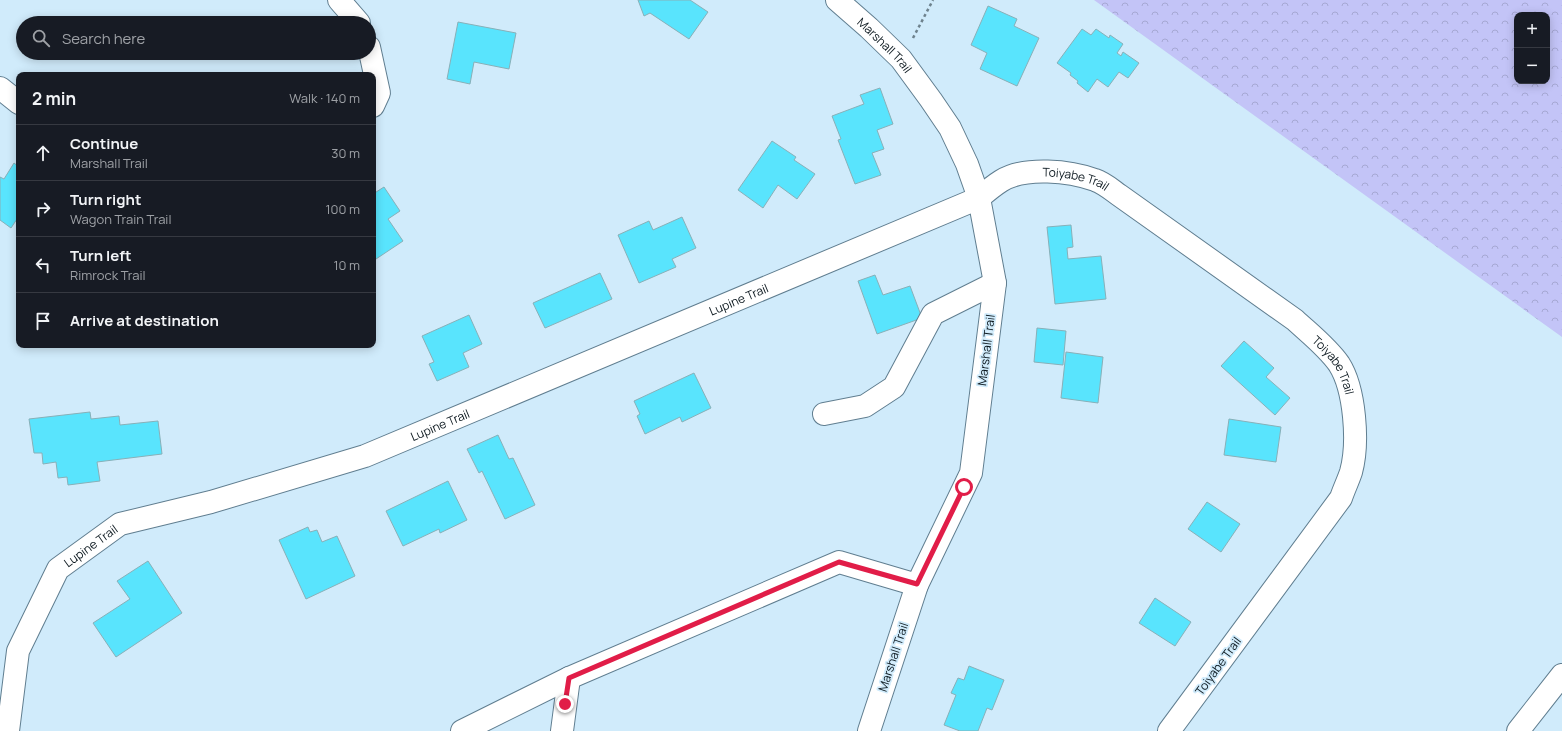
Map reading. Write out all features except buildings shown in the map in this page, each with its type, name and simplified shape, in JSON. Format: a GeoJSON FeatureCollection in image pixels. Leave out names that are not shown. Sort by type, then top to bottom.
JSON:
{"type":"FeatureCollection","features":[{"type":"Feature","properties":{"kind":"street"},"geometry":{"type":"LineString","coordinates":[[339,0],[354,16]]}},
{"type":"Feature","properties":{"kind":"street","name":"Marshall Trail"},"geometry":{"type":"LineString","coordinates":[[837,0],[901,59],[950,128],[968,164],[979,198],[995,283],[971,473],[917,584],[869,731]]}},
{"type":"Feature","properties":{"kind":"street"},"geometry":{"type":"LineString","coordinates":[[372,60],[374,72]]}},
{"type":"Feature","properties":{"kind":"street"},"geometry":{"type":"LineString","coordinates":[[376,79],[379,93],[376,100]]}},
{"type":"Feature","properties":{"kind":"street"},"geometry":{"type":"LineString","coordinates":[[0,88],[16,101]]}},
{"type":"Feature","properties":{"kind":"street","name":"Toiyabe Trail"},"geometry":{"type":"LineString","coordinates":[[979,198],[1002,180],[1021,174],[1049,172],[1071,174],[1096,181],[1119,195],[1295,320],[1320,343],[1339,364],[1348,386],[1354,413],[1356,443],[1351,471],[1341,498],[1169,731]]}},
{"type":"Feature","properties":{"kind":"street","name":"Lupine Trail"},"geometry":{"type":"LineString","coordinates":[[8,731],[18,651],[58,569],[120,524],[211,502],[365,456],[979,198]]}},
{"type":"Feature","properties":{"kind":"street"},"geometry":{"type":"LineString","coordinates":[[824,414],[865,406],[894,387],[932,314],[995,283]]}},
{"type":"Feature","properties":{"kind":"street"},"geometry":{"type":"LineString","coordinates":[[462,731],[569,678],[839,562],[917,584]]}},
{"type":"Feature","properties":{"kind":"street"},"geometry":{"type":"LineString","coordinates":[[1518,731],[1562,675]]}},
{"type":"Feature","properties":{"kind":"street"},"geometry":{"type":"LineString","coordinates":[[562,731],[569,678]]}},
{"type":"Feature","properties":{"kind":"path"},"geometry":{"type":"LineString","coordinates":[[901,59],[933,0]]}},
{"type":"Feature","properties":{"kind":"green space"},"geometry":{"type":"Polygon","coordinates":[[[1094,0],[1562,0],[1562,337],[1094,0]]]}},
{"type":"Feature","properties":{"kind":"route"},"geometry":{"type":"LineString","coordinates":[[565,704],[569,678],[839,562],[917,584],[964,487]]}}]}
